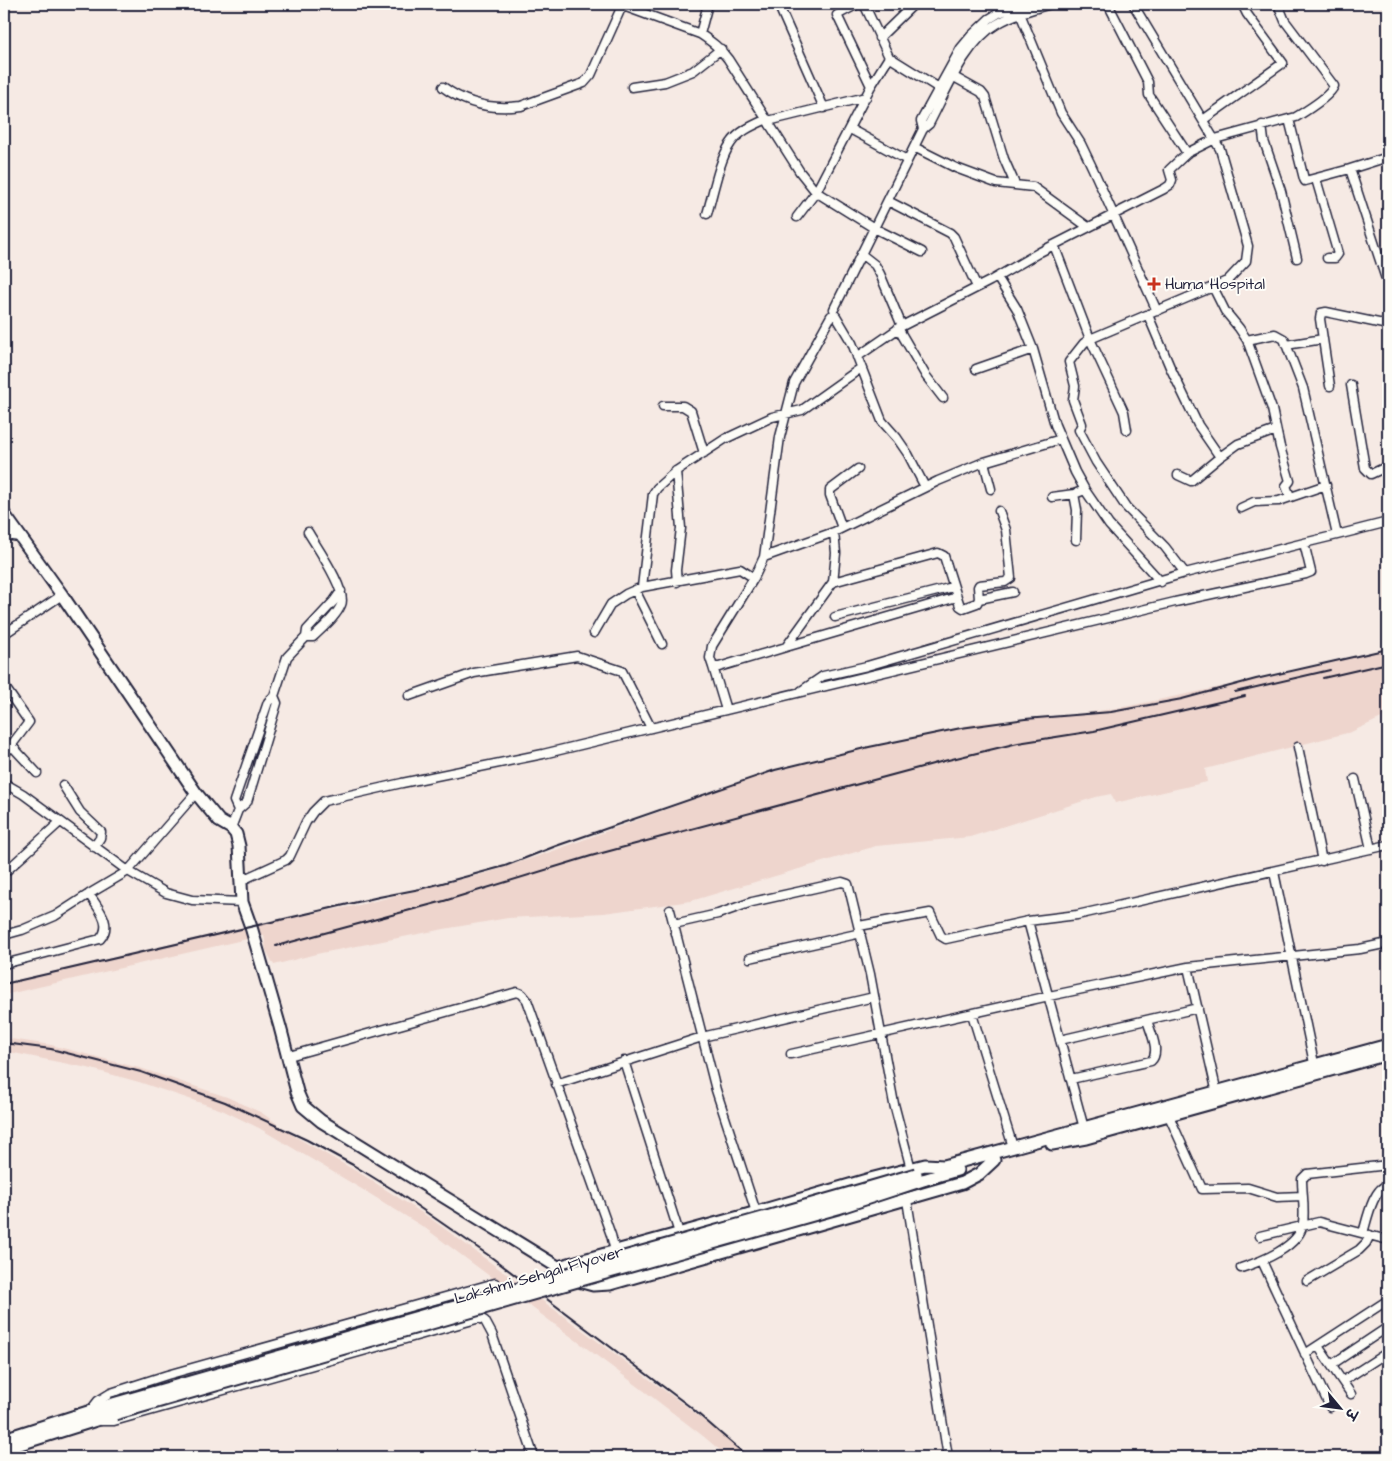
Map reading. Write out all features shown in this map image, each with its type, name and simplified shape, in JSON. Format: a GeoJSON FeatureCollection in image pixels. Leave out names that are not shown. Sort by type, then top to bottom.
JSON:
{"type":"FeatureCollection","features":[{"type":"Feature","properties":{"kind":"main road"},"geometry":{"type":"LineString","coordinates":[[4,514],[62,595],[196,793],[219,820],[236,834],[239,846],[242,902],[251,927],[297,1092],[303,1106],[311,1114],[582,1282],[593,1285],[610,1284],[962,1184],[979,1174],[994,1160]]}},
{"type":"Feature","properties":{"kind":"main road"},"geometry":{"type":"LineString","coordinates":[[1085,1133],[1168,1116],[1388,1046]]}},
{"type":"Feature","properties":{"kind":"main road"},"geometry":{"type":"LineString","coordinates":[[1085,1133],[1217,1093],[1388,1054]]}},
{"type":"Feature","properties":{"kind":"main road","name":"Lakshmi Sehgal Flyover"},"geometry":{"type":"LineString","coordinates":[[92,1415],[439,1311],[480,1301],[575,1271],[944,1166],[1013,1147],[1085,1133]]}},
{"type":"Feature","properties":{"kind":"main road","name":"Lakshmi Sehgal Flyover"},"geometry":{"type":"LineString","coordinates":[[918,1174],[994,1160],[1085,1133]]}},
{"type":"Feature","properties":{"kind":"main road"},"geometry":{"type":"LineString","coordinates":[[558,1267],[870,1179],[918,1174]]}},
{"type":"Feature","properties":{"kind":"main road"},"geometry":{"type":"LineString","coordinates":[[4,1439],[92,1415]]}},
{"type":"Feature","properties":{"kind":"main road"},"geometry":{"type":"LineString","coordinates":[[4,1449],[92,1415]]}},
{"type":"Feature","properties":{"kind":"street"},"geometry":{"type":"LineString","coordinates":[[700,34],[708,4]]}},
{"type":"Feature","properties":{"kind":"street"},"geometry":{"type":"LineString","coordinates":[[778,4],[824,108]]}},
{"type":"Feature","properties":{"kind":"street"},"geometry":{"type":"LineString","coordinates":[[858,4],[837,15],[871,86]]}},
{"type":"Feature","properties":{"kind":"street"},"geometry":{"type":"LineString","coordinates":[[864,4],[889,57],[942,90]]}},
{"type":"Feature","properties":{"kind":"street"},"geometry":{"type":"LineString","coordinates":[[879,38],[914,4]]}},
{"type":"Feature","properties":{"kind":"street"},"geometry":{"type":"LineString","coordinates":[[726,710],[710,658],[712,646],[754,578],[764,556],[780,437],[794,383],[834,314],[907,160],[923,129],[929,124],[932,109],[961,48],[1020,8],[1051,4]]}},
{"type":"Feature","properties":{"kind":"street"},"geometry":{"type":"LineString","coordinates":[[1108,4],[1148,82],[1149,95],[1186,153]]}},
{"type":"Feature","properties":{"kind":"street"},"geometry":{"type":"LineString","coordinates":[[1133,4],[1220,149],[1248,246],[1246,261],[1226,281],[1090,339],[1084,343],[1069,362],[1075,386],[1074,400],[1082,424],[1079,430],[1096,462],[1126,507],[1165,547],[1186,573]]}},
{"type":"Feature","properties":{"kind":"street"},"geometry":{"type":"LineString","coordinates":[[1203,120],[1284,63],[1242,4]]}},
{"type":"Feature","properties":{"kind":"street"},"geometry":{"type":"LineString","coordinates":[[857,357],[900,327],[1170,185],[1173,178],[1169,170],[1186,153],[1215,139],[1289,119],[1308,110],[1332,91],[1334,86],[1285,21],[1278,4]]}},
{"type":"Feature","properties":{"kind":"street"},"geometry":{"type":"LineString","coordinates":[[443,87],[454,95],[481,106],[513,107],[521,106],[584,83],[592,75],[620,5],[700,34],[721,49],[805,180],[816,192],[874,228],[922,252]]}},
{"type":"Feature","properties":{"kind":"street"},"geometry":{"type":"LineString","coordinates":[[1020,8],[1061,113],[1081,144],[1157,311]]}},
{"type":"Feature","properties":{"kind":"street"},"geometry":{"type":"LineString","coordinates":[[942,90],[954,77],[971,42]]}},
{"type":"Feature","properties":{"kind":"street"},"geometry":{"type":"LineString","coordinates":[[632,87],[665,82],[693,71],[721,49]]}},
{"type":"Feature","properties":{"kind":"street"},"geometry":{"type":"LineString","coordinates":[[796,218],[816,192],[871,86],[889,57]]}},
{"type":"Feature","properties":{"kind":"street"},"geometry":{"type":"LineString","coordinates":[[954,77],[982,92],[985,96],[1004,159],[1015,184]]}},
{"type":"Feature","properties":{"kind":"street"},"geometry":{"type":"LineString","coordinates":[[707,214],[718,174],[731,143],[745,130],[767,120],[866,97]]}},
{"type":"Feature","properties":{"kind":"street"},"geometry":{"type":"LineString","coordinates":[[1289,119],[1304,179],[1307,182],[1388,160]]}},
{"type":"Feature","properties":{"kind":"street"},"geometry":{"type":"LineString","coordinates":[[1262,125],[1264,141],[1281,191],[1297,258]]}},
{"type":"Feature","properties":{"kind":"street"},"geometry":{"type":"LineString","coordinates":[[850,129],[907,160]]}},
{"type":"Feature","properties":{"kind":"street"},"geometry":{"type":"LineString","coordinates":[[914,147],[956,168],[996,182],[1029,185],[1037,188],[1088,227]]}},
{"type":"Feature","properties":{"kind":"street"},"geometry":{"type":"LineString","coordinates":[[1350,170],[1388,285]]}},
{"type":"Feature","properties":{"kind":"street"},"geometry":{"type":"LineString","coordinates":[[1316,179],[1338,254],[1335,258],[1326,258]]}},
{"type":"Feature","properties":{"kind":"street"},"geometry":{"type":"LineString","coordinates":[[888,201],[950,233],[954,237],[977,287]]}},
{"type":"Feature","properties":{"kind":"street"},"geometry":{"type":"LineString","coordinates":[[1054,245],[1090,339],[1124,412],[1126,430]]}},
{"type":"Feature","properties":{"kind":"street"},"geometry":{"type":"LineString","coordinates":[[861,254],[875,266],[880,274],[900,327],[926,376],[943,398]]}},
{"type":"Feature","properties":{"kind":"street"},"geometry":{"type":"LineString","coordinates":[[997,277],[1017,309],[1033,349],[1055,425],[1075,472],[1109,525],[1161,582]]}},
{"type":"Feature","properties":{"kind":"street"},"geometry":{"type":"LineString","coordinates":[[1213,287],[1225,311],[1247,340],[1264,385],[1290,481],[1286,486],[1290,496]]}},
{"type":"Feature","properties":{"kind":"street"},"geometry":{"type":"LineString","coordinates":[[1330,386],[1320,316],[1324,312],[1388,325]]}},
{"type":"Feature","properties":{"kind":"street"},"geometry":{"type":"LineString","coordinates":[[834,314],[847,331],[882,420],[897,438],[925,487]]}},
{"type":"Feature","properties":{"kind":"street"},"geometry":{"type":"LineString","coordinates":[[1148,315],[1198,425],[1220,457]]}},
{"type":"Feature","properties":{"kind":"street"},"geometry":{"type":"LineString","coordinates":[[1247,340],[1275,334],[1284,339],[1303,388],[1337,535]]}},
{"type":"Feature","properties":{"kind":"street"},"geometry":{"type":"LineString","coordinates":[[1286,345],[1323,339]]}},
{"type":"Feature","properties":{"kind":"street"},"geometry":{"type":"LineString","coordinates":[[976,369],[1033,349]]}},
{"type":"Feature","properties":{"kind":"street"},"geometry":{"type":"LineString","coordinates":[[662,644],[639,588],[653,494],[657,488],[676,471],[748,427],[772,417],[802,410],[862,368]]}},
{"type":"Feature","properties":{"kind":"street"},"geometry":{"type":"LineString","coordinates":[[1351,385],[1365,468],[1371,474],[1388,466]]}},
{"type":"Feature","properties":{"kind":"street"},"geometry":{"type":"LineString","coordinates":[[663,406],[683,406],[691,410],[704,453]]}},
{"type":"Feature","properties":{"kind":"street"},"geometry":{"type":"LineString","coordinates":[[1178,475],[1191,481],[1238,444],[1276,430]]}},
{"type":"Feature","properties":{"kind":"street"},"geometry":{"type":"LineString","coordinates":[[764,556],[834,532],[925,487],[984,462],[1061,439]]}},
{"type":"Feature","properties":{"kind":"street"},"geometry":{"type":"LineString","coordinates":[[984,462],[991,489]]}},
{"type":"Feature","properties":{"kind":"street"},"geometry":{"type":"LineString","coordinates":[[842,528],[830,495],[830,490],[858,469]]}},
{"type":"Feature","properties":{"kind":"street"},"geometry":{"type":"LineString","coordinates":[[676,471],[681,528],[676,570],[677,582]]}},
{"type":"Feature","properties":{"kind":"street"},"geometry":{"type":"LineString","coordinates":[[1241,508],[1254,502],[1279,501],[1326,485]]}},
{"type":"Feature","properties":{"kind":"street"},"geometry":{"type":"LineString","coordinates":[[1052,497],[1074,494],[1085,490]]}},
{"type":"Feature","properties":{"kind":"street"},"geometry":{"type":"LineString","coordinates":[[1074,494],[1077,510],[1076,540]]}},
{"type":"Feature","properties":{"kind":"street"},"geometry":{"type":"LineString","coordinates":[[979,599],[979,585],[1005,582],[1011,578],[1006,530],[999,511]]}},
{"type":"Feature","properties":{"kind":"street"},"geometry":{"type":"LineString","coordinates":[[800,692],[823,676],[867,666],[1161,582],[1186,573],[1388,522]]}},
{"type":"Feature","properties":{"kind":"street"},"geometry":{"type":"LineString","coordinates":[[238,810],[234,801],[268,702],[274,696],[287,657],[306,637],[307,630],[341,591],[308,532]]}},
{"type":"Feature","properties":{"kind":"street"},"geometry":{"type":"LineString","coordinates":[[786,647],[833,582],[836,553],[834,532]]}},
{"type":"Feature","properties":{"kind":"street"},"geometry":{"type":"LineString","coordinates":[[4,535],[20,537]]}},
{"type":"Feature","properties":{"kind":"street"},"geometry":{"type":"LineString","coordinates":[[240,881],[286,860],[290,856],[306,822],[324,801],[543,754],[1175,602],[1306,574],[1311,572],[1304,543]]}},
{"type":"Feature","properties":{"kind":"street"},"geometry":{"type":"LineString","coordinates":[[833,582],[938,554],[944,556],[957,598],[960,606],[963,608],[976,603],[979,599],[1012,592]]}},
{"type":"Feature","properties":{"kind":"street"},"geometry":{"type":"LineString","coordinates":[[594,633],[611,604],[639,588],[740,569],[754,578]]}},
{"type":"Feature","properties":{"kind":"street"},"geometry":{"type":"LineString","coordinates":[[835,617],[953,587]]}},
{"type":"Feature","properties":{"kind":"street"},"geometry":{"type":"LineString","coordinates":[[4,634],[62,595]]}},
{"type":"Feature","properties":{"kind":"street"},"geometry":{"type":"LineString","coordinates":[[713,667],[719,667],[957,598]]}},
{"type":"Feature","properties":{"kind":"street"},"geometry":{"type":"LineString","coordinates":[[409,696],[474,673],[581,656],[622,671],[651,728]]}},
{"type":"Feature","properties":{"kind":"street"},"geometry":{"type":"LineString","coordinates":[[4,686],[29,722],[4,754]]}},
{"type":"Feature","properties":{"kind":"street"},"geometry":{"type":"LineString","coordinates":[[231,828],[238,810],[246,802],[277,703],[274,696]]}},
{"type":"Feature","properties":{"kind":"street"},"geometry":{"type":"LineString","coordinates":[[11,745],[36,774]]}},
{"type":"Feature","properties":{"kind":"street"},"geometry":{"type":"LineString","coordinates":[[1298,747],[1322,861]]}},
{"type":"Feature","properties":{"kind":"street"},"geometry":{"type":"LineString","coordinates":[[1355,779],[1372,849]]}},
{"type":"Feature","properties":{"kind":"street"},"geometry":{"type":"LineString","coordinates":[[4,783],[23,794],[128,871],[166,892],[192,900],[242,902]]}},
{"type":"Feature","properties":{"kind":"street"},"geometry":{"type":"LineString","coordinates":[[63,785],[80,812],[101,832],[100,838],[94,847]]}},
{"type":"Feature","properties":{"kind":"street"},"geometry":{"type":"LineString","coordinates":[[4,935],[39,924],[55,916],[128,871],[196,793]]}},
{"type":"Feature","properties":{"kind":"street"},"geometry":{"type":"LineString","coordinates":[[4,873],[60,822]]}},
{"type":"Feature","properties":{"kind":"street"},"geometry":{"type":"LineString","coordinates":[[750,958],[930,914],[941,936],[946,939],[1028,921],[1078,916],[1388,845]]}},
{"type":"Feature","properties":{"kind":"street"},"geometry":{"type":"LineString","coordinates":[[1274,872],[1315,1070]]}},
{"type":"Feature","properties":{"kind":"street"},"geometry":{"type":"LineString","coordinates":[[674,924],[718,914],[752,902],[846,882],[849,886],[860,930],[894,1104],[918,1174]]}},
{"type":"Feature","properties":{"kind":"street"},"geometry":{"type":"LineString","coordinates":[[4,964],[100,939],[104,935],[106,926],[104,917],[89,894]]}},
{"type":"Feature","properties":{"kind":"street"},"geometry":{"type":"LineString","coordinates":[[670,910],[716,1090],[756,1212]]}},
{"type":"Feature","properties":{"kind":"street"},"geometry":{"type":"LineString","coordinates":[[1028,921],[1085,1133]]}},
{"type":"Feature","properties":{"kind":"street"},"geometry":{"type":"LineString","coordinates":[[791,1054],[1188,967],[1360,949],[1388,943]]}},
{"type":"Feature","properties":{"kind":"street"},"geometry":{"type":"LineString","coordinates":[[1188,967],[1217,1093]]}},
{"type":"Feature","properties":{"kind":"street"},"geometry":{"type":"LineString","coordinates":[[288,1056],[517,992],[522,994],[528,1000],[615,1251]]}},
{"type":"Feature","properties":{"kind":"street"},"geometry":{"type":"LineString","coordinates":[[556,1084],[702,1037],[874,997]]}},
{"type":"Feature","properties":{"kind":"street"},"geometry":{"type":"LineString","coordinates":[[1060,1040],[1198,1008]]}},
{"type":"Feature","properties":{"kind":"street"},"geometry":{"type":"LineString","coordinates":[[972,1014],[1013,1147]]}},
{"type":"Feature","properties":{"kind":"street"},"geometry":{"type":"LineString","coordinates":[[1071,1079],[1151,1061],[1156,1053],[1147,1020]]}},
{"type":"Feature","properties":{"kind":"street"},"geometry":{"type":"LineString","coordinates":[[624,1061],[679,1233]]}},
{"type":"Feature","properties":{"kind":"street"},"geometry":{"type":"LineString","coordinates":[[1168,1116],[1202,1190],[1248,1188],[1277,1197],[1302,1196]]}},
{"type":"Feature","properties":{"kind":"street"},"geometry":{"type":"LineString","coordinates":[[1241,1268],[1262,1261],[1288,1244],[1297,1235],[1303,1225],[1302,1179],[1307,1174],[1388,1165]]}},
{"type":"Feature","properties":{"kind":"street"},"geometry":{"type":"LineString","coordinates":[[1307,1281],[1359,1250],[1366,1243],[1376,1195],[1380,1189],[1388,1185]]}},
{"type":"Feature","properties":{"kind":"street"},"geometry":{"type":"LineString","coordinates":[[907,1200],[948,1457]]}},
{"type":"Feature","properties":{"kind":"street"},"geometry":{"type":"LineString","coordinates":[[1260,1236],[1319,1222],[1388,1240]]}},
{"type":"Feature","properties":{"kind":"street"},"geometry":{"type":"LineString","coordinates":[[1262,1261],[1330,1407]]}},
{"type":"Feature","properties":{"kind":"street"},"geometry":{"type":"LineString","coordinates":[[495,1283],[167,1375],[111,1394],[98,1402],[92,1415],[114,1421],[475,1318],[483,1319],[490,1331],[534,1457]]}},
{"type":"Feature","properties":{"kind":"street"},"geometry":{"type":"LineString","coordinates":[[1306,1354],[1388,1300]]}},
{"type":"Feature","properties":{"kind":"street"},"geometry":{"type":"LineString","coordinates":[[1332,1365],[1388,1327]]}},
{"type":"Feature","properties":{"kind":"street"},"geometry":{"type":"LineString","coordinates":[[1318,1346],[1351,1394]]}},
{"type":"Feature","properties":{"kind":"street"},"geometry":{"type":"LineString","coordinates":[[1343,1381],[1388,1352]]}},
{"type":"Feature","properties":{"kind":"shaded area"},"geometry":{"type":"Polygon","coordinates":[[[1388,648],[1388,715],[1351,732],[1205,769],[1207,782],[1115,803],[1111,794],[1096,797],[970,837],[876,846],[691,901],[604,913],[508,918],[316,954],[274,965],[266,950],[264,935],[4,995],[4,983],[262,923],[359,905],[490,872],[553,851],[751,778],[824,758],[978,723],[1068,716],[1129,706],[1274,676],[1388,648]]]}},
{"type":"Feature","properties":{"kind":"shaded area"},"geometry":{"type":"Polygon","coordinates":[[[4,1038],[51,1045],[143,1069],[227,1097],[262,1113],[294,1136],[363,1175],[430,1218],[687,1407],[749,1457],[728,1457],[647,1393],[425,1228],[259,1128],[222,1110],[139,1082],[88,1068],[4,1051],[4,1038]]]}},
{"type":"Feature","properties":{"kind":"railway"},"geometry":{"type":"LineString","coordinates":[[4,984],[420,889],[505,866],[556,846],[775,770],[869,747],[961,728],[1025,719],[1111,712],[1182,699],[1256,679],[1388,649]]}},
{"type":"Feature","properties":{"kind":"railway"},"geometry":{"type":"LineString","coordinates":[[1323,678],[1388,663]]}},
{"type":"Feature","properties":{"kind":"railway"},"geometry":{"type":"LineString","coordinates":[[1235,692],[1330,670]]}},
{"type":"Feature","properties":{"kind":"railway"},"geometry":{"type":"LineString","coordinates":[[276,946],[444,901],[591,856],[944,761],[1018,743],[1094,731],[1245,696]]}},
{"type":"Feature","properties":{"kind":"railway"},"geometry":{"type":"LineString","coordinates":[[4,1043],[51,1049],[141,1072],[225,1102],[307,1140],[353,1165],[397,1192],[491,1257],[689,1406],[748,1457]]}},
{"type":"Feature","properties":{"kind":"place","name":"Huma Hospital"},"geometry":{"type":"Point","coordinates":[1154,284]}}]}
